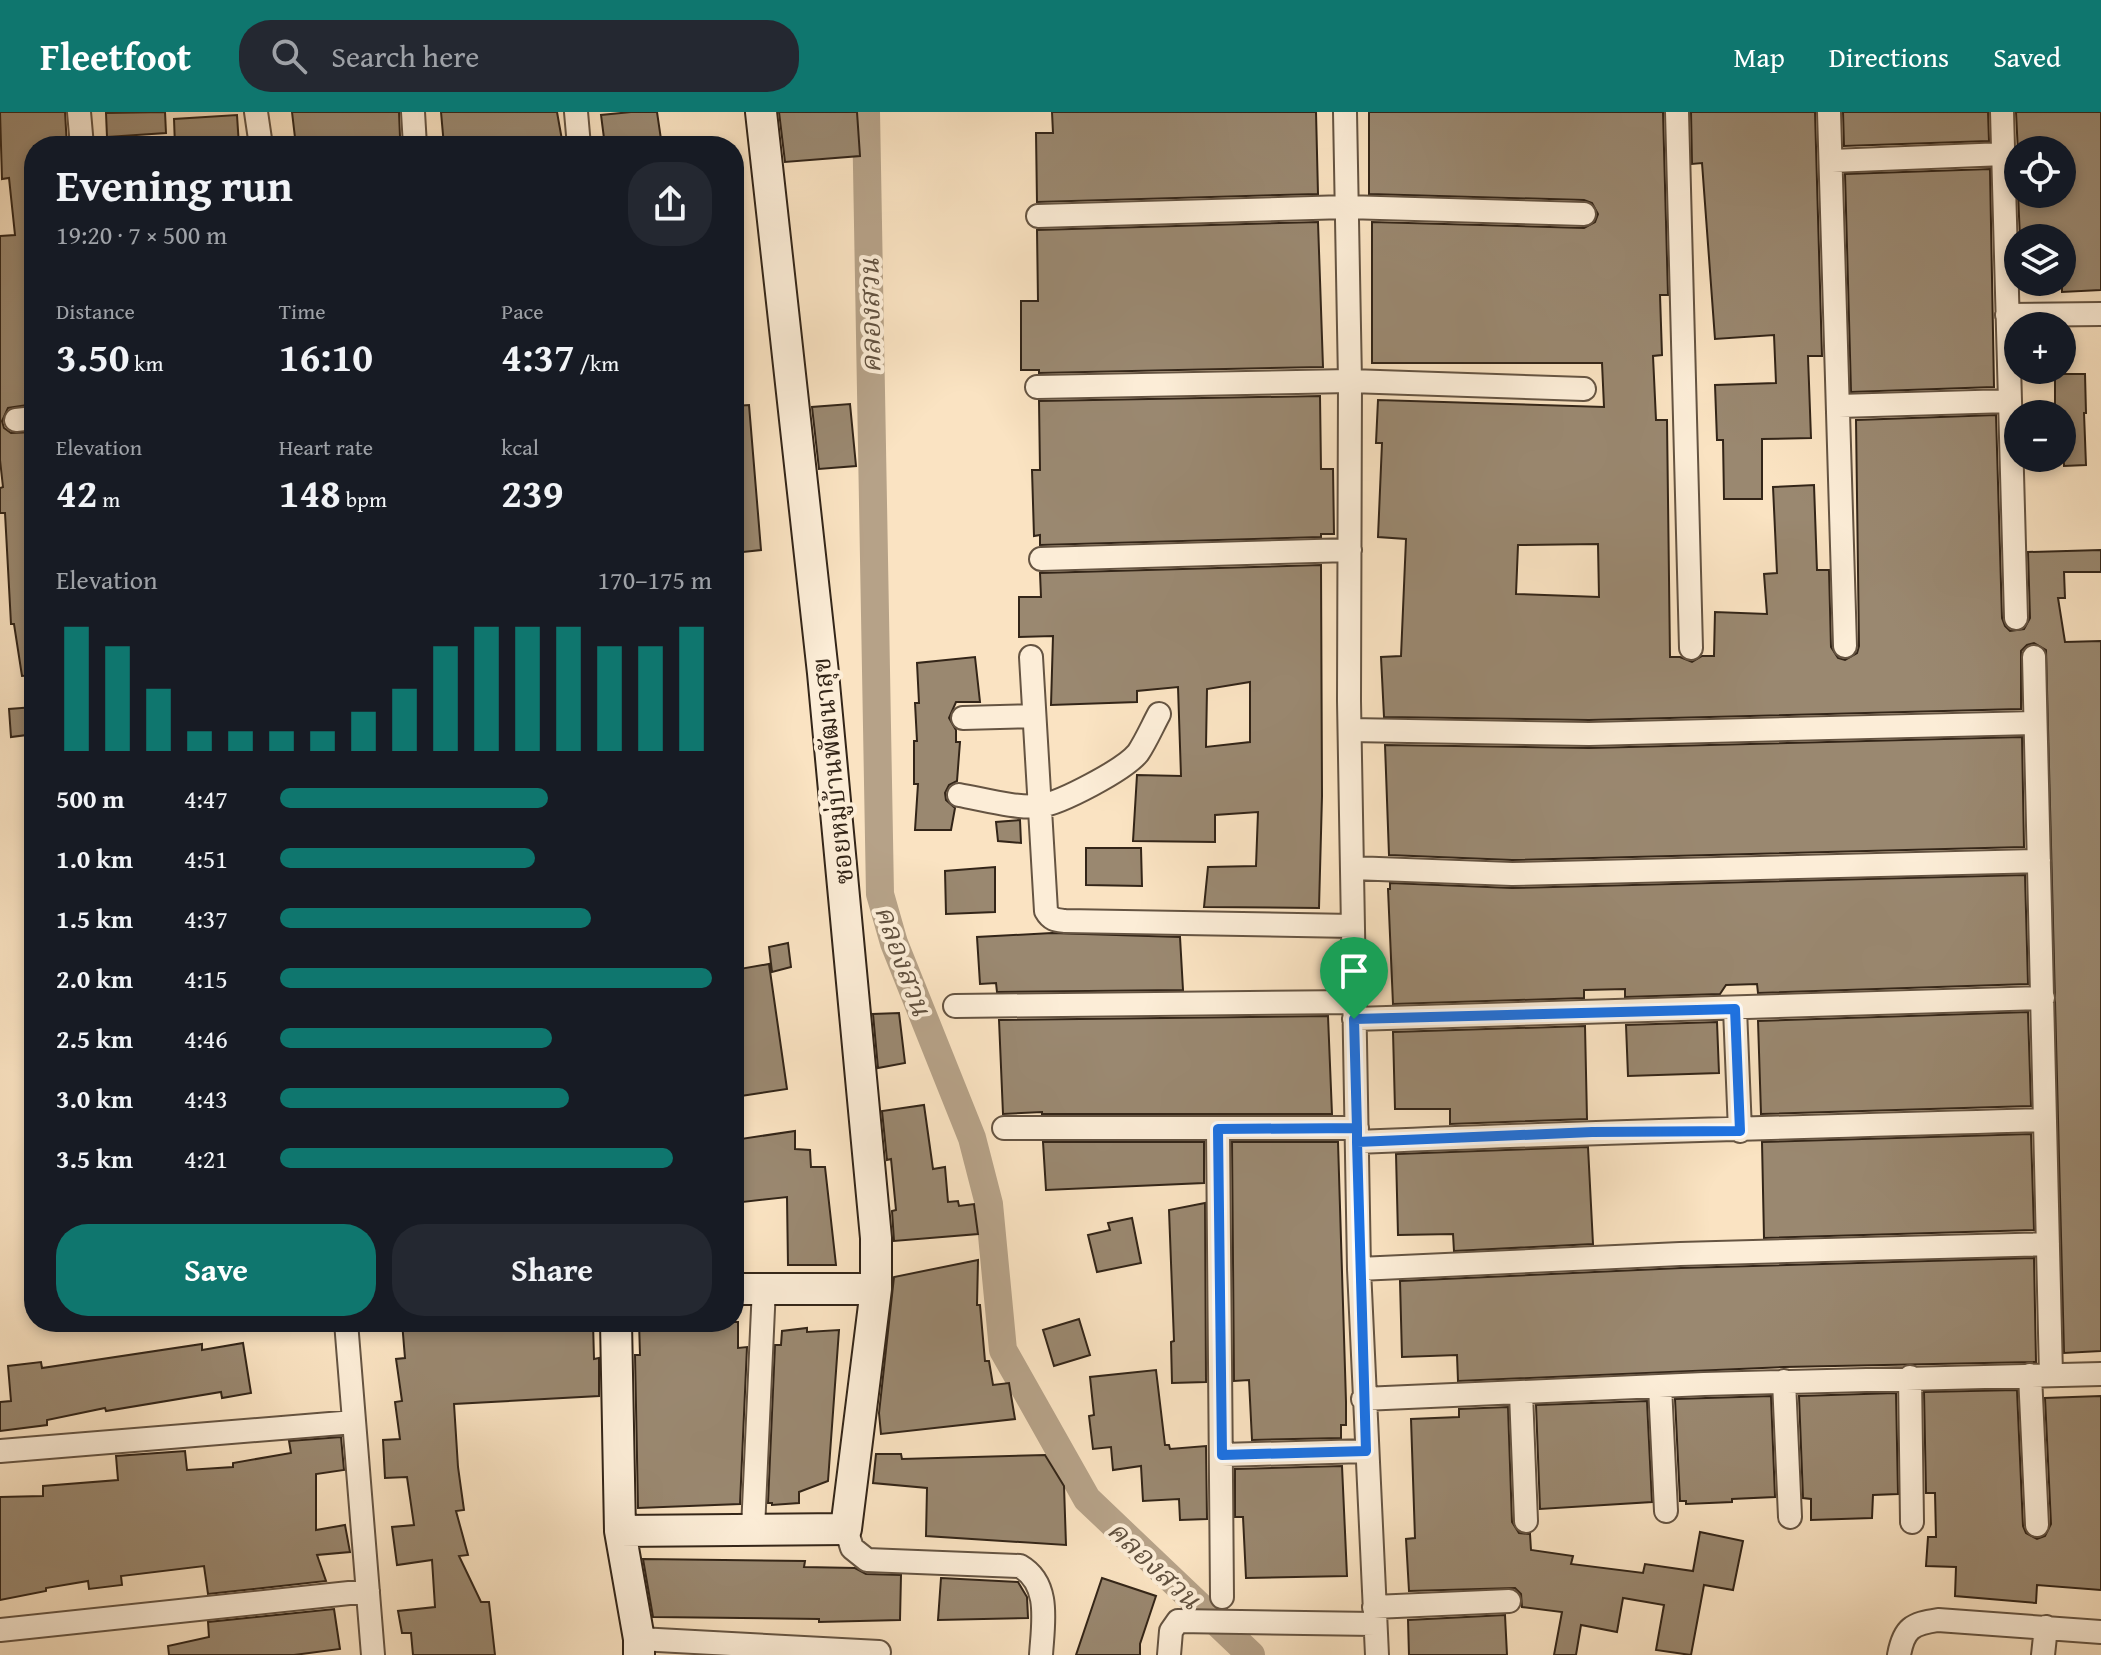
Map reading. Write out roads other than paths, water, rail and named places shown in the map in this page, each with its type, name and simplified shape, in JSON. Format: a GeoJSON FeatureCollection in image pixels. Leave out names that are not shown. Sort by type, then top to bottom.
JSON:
{"type":"FeatureCollection","features":[{"type":"Feature","properties":{"kind":"street"},"geometry":{"type":"LineString","coordinates":[[79,112],[81,136]]}},
{"type":"Feature","properties":{"kind":"street"},"geometry":{"type":"LineString","coordinates":[[256,112],[260,136]]}},
{"type":"Feature","properties":{"kind":"street"},"geometry":{"type":"LineString","coordinates":[[413,112],[414,136]]}},
{"type":"Feature","properties":{"kind":"street"},"geometry":{"type":"LineString","coordinates":[[576,112],[578,136]]}},
{"type":"Feature","properties":{"kind":"street","name":"ซอยหมู่บ้านพัฒนาสุข"},"geometry":{"type":"LineString","coordinates":[[761,112],[823,673],[873,1192],[876,1289],[846,1529]]}},
{"type":"Feature","properties":{"kind":"street"},"geometry":{"type":"LineString","coordinates":[[1345,112],[1350,381],[1350,730],[1359,1269],[1377,1655]]}},
{"type":"Feature","properties":{"kind":"street"},"geometry":{"type":"LineString","coordinates":[[1677,112],[1691,648]]}},
{"type":"Feature","properties":{"kind":"street"},"geometry":{"type":"LineString","coordinates":[[1829,112],[1845,646]]}},
{"type":"Feature","properties":{"kind":"street"},"geometry":{"type":"LineString","coordinates":[[1832,161],[2004,154],[2002,112]]}},
{"type":"Feature","properties":{"kind":"street"},"geometry":{"type":"LineString","coordinates":[[1038,216],[1346,207],[1584,214]]}},
{"type":"Feature","properties":{"kind":"street"},"geometry":{"type":"LineString","coordinates":[[2005,208],[2007,312]]}},
{"type":"Feature","properties":{"kind":"street"},"geometry":{"type":"LineString","coordinates":[[2076,314],[2101,314]]}},
{"type":"Feature","properties":{"kind":"street"},"geometry":{"type":"LineString","coordinates":[[1037,387],[1350,381],[1584,389]]}},
{"type":"Feature","properties":{"kind":"street"},"geometry":{"type":"LineString","coordinates":[[1839,406],[2004,401]]}},
{"type":"Feature","properties":{"kind":"street"},"geometry":{"type":"LineString","coordinates":[[2011,472],[2016,618]]}},
{"type":"Feature","properties":{"kind":"street"},"geometry":{"type":"LineString","coordinates":[[1041,559],[1350,550]]}},
{"type":"Feature","properties":{"kind":"street"},"geometry":{"type":"LineString","coordinates":[[1031,657],[1046,911],[1054,920],[1353,926]]}},
{"type":"Feature","properties":{"kind":"street"},"geometry":{"type":"LineString","coordinates":[[2034,657],[2048,1244],[2037,1525]]}},
{"type":"Feature","properties":{"kind":"street"},"geometry":{"type":"LineString","coordinates":[[959,795],[1040,806],[1085,788],[1118,770],[1137,754],[1159,714]]}},
{"type":"Feature","properties":{"kind":"street"},"geometry":{"type":"LineString","coordinates":[[963,718],[1034,716]]}},
{"type":"Feature","properties":{"kind":"street"},"geometry":{"type":"LineString","coordinates":[[1350,730],[1589,734],[2035,723]]}},
{"type":"Feature","properties":{"kind":"street"},"geometry":{"type":"LineString","coordinates":[[1352,868],[1512,874],[2039,861]]}},
{"type":"Feature","properties":{"kind":"street"},"geometry":{"type":"LineString","coordinates":[[955,1006],[1355,1011],[1735,1009],[2043,998]]}},
{"type":"Feature","properties":{"kind":"street"},"geometry":{"type":"LineString","coordinates":[[1735,1009],[1740,1131]]}},
{"type":"Feature","properties":{"kind":"street"},"geometry":{"type":"LineString","coordinates":[[1004,1128],[1218,1129],[1357,1135],[1740,1131],[2045,1120]]}},
{"type":"Feature","properties":{"kind":"street"},"geometry":{"type":"LineString","coordinates":[[1218,1129],[1222,1597]]}},
{"type":"Feature","properties":{"kind":"street"},"geometry":{"type":"LineString","coordinates":[[1359,1269],[1635,1255],[2048,1244]]}},
{"type":"Feature","properties":{"kind":"street"},"geometry":{"type":"LineString","coordinates":[[753,1529],[764,1287]]}},
{"type":"Feature","properties":{"kind":"street"},"geometry":{"type":"LineString","coordinates":[[744,1288],[876,1289]]}},
{"type":"Feature","properties":{"kind":"street"},"geometry":{"type":"LineString","coordinates":[[347,1332],[373,1655]]}},
{"type":"Feature","properties":{"kind":"street"},"geometry":{"type":"LineString","coordinates":[[616,1332],[620,1531],[639,1647],[879,1652]]}},
{"type":"Feature","properties":{"kind":"street"},"geometry":{"type":"LineString","coordinates":[[1363,1399],[1784,1381],[2101,1374]]}},
{"type":"Feature","properties":{"kind":"street"},"geometry":{"type":"LineString","coordinates":[[1910,1377],[1912,1522]]}},
{"type":"Feature","properties":{"kind":"street"},"geometry":{"type":"LineString","coordinates":[[1784,1381],[1790,1517]]}},
{"type":"Feature","properties":{"kind":"street"},"geometry":{"type":"LineString","coordinates":[[1660,1386],[1666,1511]]}},
{"type":"Feature","properties":{"kind":"street"},"geometry":{"type":"LineString","coordinates":[[1521,1393],[1526,1521]]}},
{"type":"Feature","properties":{"kind":"street"},"geometry":{"type":"LineString","coordinates":[[0,1451],[354,1422]]}},
{"type":"Feature","properties":{"kind":"street"},"geometry":{"type":"LineString","coordinates":[[1222,1455],[1366,1451]]}},
{"type":"Feature","properties":{"kind":"street"},"geometry":{"type":"LineString","coordinates":[[620,1531],[846,1529],[852,1548],[867,1560],[1020,1566],[1031,1572],[1042,1596],[1044,1620],[1041,1655]]}},
{"type":"Feature","properties":{"kind":"street"},"geometry":{"type":"LineString","coordinates":[[0,1630],[368,1591]]}},
{"type":"Feature","properties":{"kind":"street"},"geometry":{"type":"LineString","coordinates":[[1169,1655],[1171,1631],[1178,1621],[1263,1623],[1374,1616],[1509,1601]]}},
{"type":"Feature","properties":{"kind":"street"},"geometry":{"type":"LineString","coordinates":[[1899,1655],[1905,1634],[1912,1627],[1938,1620],[2101,1632]]}},
{"type":"Feature","properties":{"kind":"street"},"geometry":{"type":"LineString","coordinates":[[2043,1655],[2046,1627]]}},
{"type":"Feature","properties":{"kind":"waterway","name":"คลองสวน"},"geometry":{"type":"LineString","coordinates":[[866,112],[880,894],[894,943],[972,1138],[989,1204],[1003,1350],[1087,1499],[1251,1655]]}}]}
